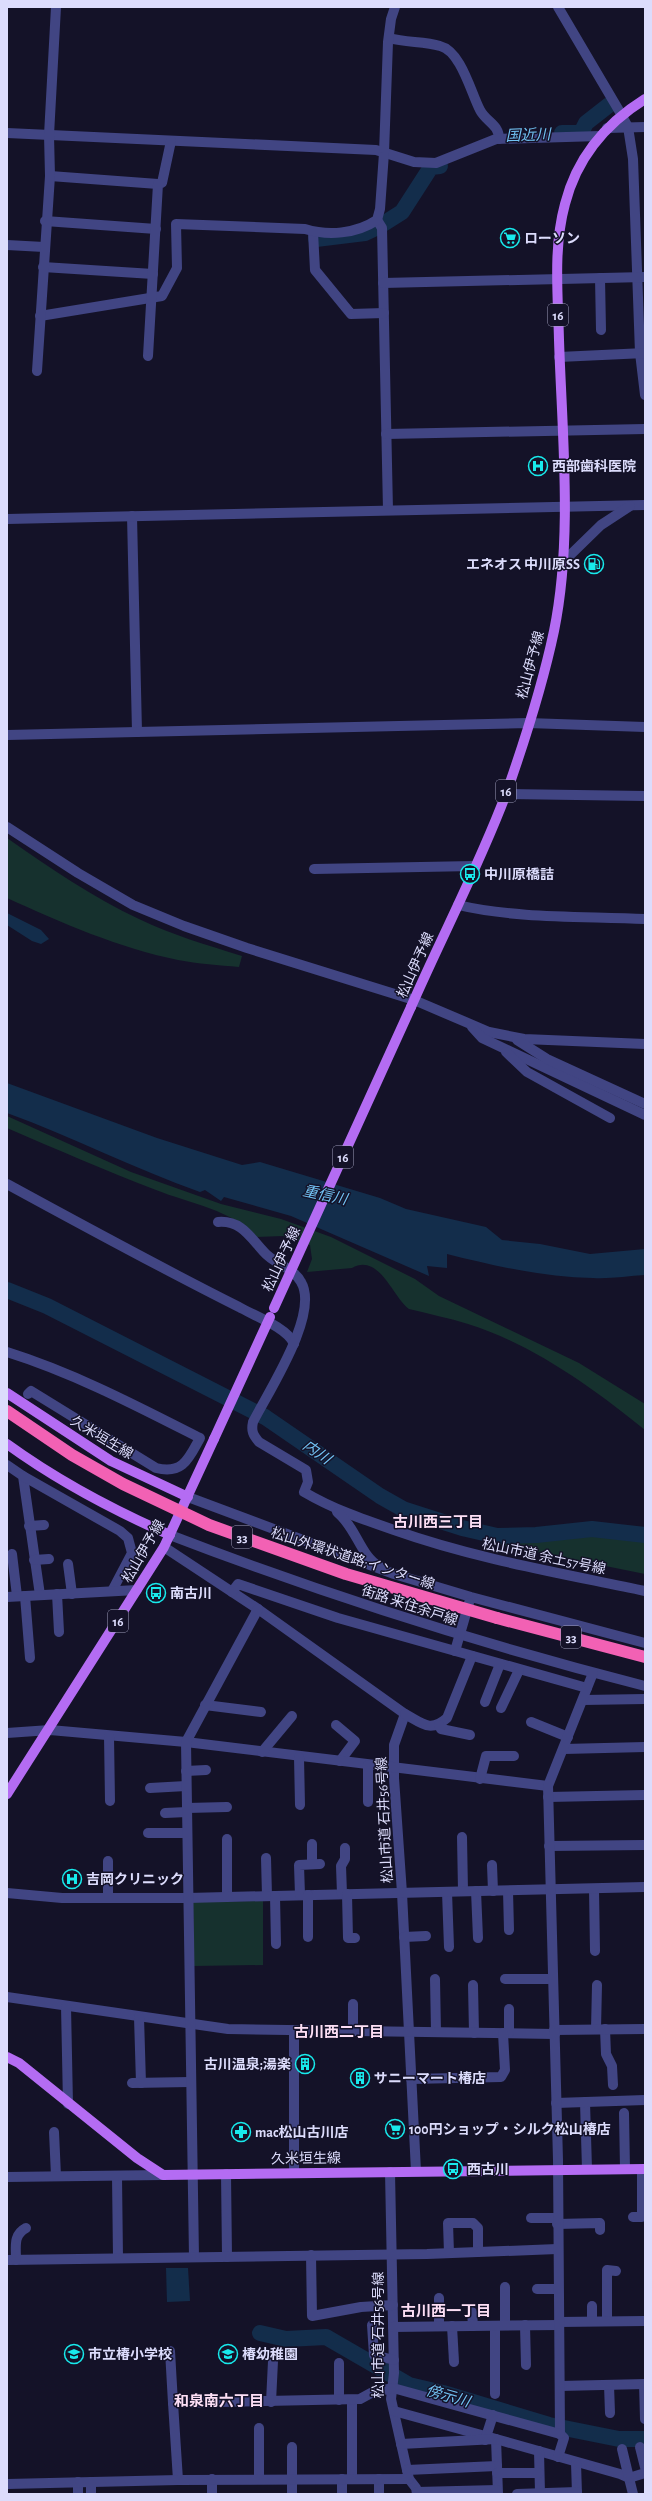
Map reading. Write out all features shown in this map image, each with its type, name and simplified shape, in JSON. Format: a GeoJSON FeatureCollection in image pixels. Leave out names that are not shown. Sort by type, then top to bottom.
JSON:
{"type":"FeatureCollection","features":[{"type":"Feature","properties":{"kind":"highway","name":"松山外環状道路;インター線"},"geometry":{"type":"LineString","coordinates":[[11,1409],[72,1455],[123,1484],[209,1525],[346,1574],[497,1618],[645,1657]]}},
{"type":"Feature","properties":{"kind":"main road","name":"松山伊予線"},"geometry":{"type":"LineString","coordinates":[[7,1794],[50,1730],[170,1535],[413,1004],[506,794],[528,723],[554,629],[562,563],[563,507],[557,278],[559,235],[565,205],[578,171],[606,128],[621,114],[645,99]]}},
{"type":"Feature","properties":{"kind":"main road","name":"久米垣生線"},"geometry":{"type":"LineString","coordinates":[[7,1393],[111,1461],[188,1497]]}},
{"type":"Feature","properties":{"kind":"main road"},"geometry":{"type":"LineString","coordinates":[[7,1444],[41,1469],[111,1508],[170,1535]]}},
{"type":"Feature","properties":{"kind":"main road"},"geometry":{"type":"LineString","coordinates":[[7,2057],[18,2064],[137,2158],[164,2175]]}},
{"type":"Feature","properties":{"kind":"main road","name":"久米垣生線"},"geometry":{"type":"LineString","coordinates":[[164,2175],[294,2172],[644,2169]]}},
{"type":"Feature","properties":{"kind":"street"},"geometry":{"type":"LineString","coordinates":[[37,371],[45,222],[50,176],[49,135],[56,7]]}},
{"type":"Feature","properties":{"kind":"street"},"geometry":{"type":"LineString","coordinates":[[388,510],[382,228],[377,220],[380,209],[384,153],[389,38],[395,7]]}},
{"type":"Feature","properties":{"kind":"street"},"geometry":{"type":"LineString","coordinates":[[558,7],[628,128],[633,159],[642,277],[645,395]]}},
{"type":"Feature","properties":{"kind":"street"},"geometry":{"type":"LineString","coordinates":[[389,38],[412,44],[442,46],[449,51],[463,70],[482,113],[496,127],[499,137]]}},
{"type":"Feature","properties":{"kind":"street"},"geometry":{"type":"LineString","coordinates":[[606,128],[645,127]]}},
{"type":"Feature","properties":{"kind":"street"},"geometry":{"type":"LineString","coordinates":[[7,133],[376,150],[414,162],[436,163],[499,137],[600,136]]}},
{"type":"Feature","properties":{"kind":"street"},"geometry":{"type":"LineString","coordinates":[[50,176],[158,184],[162,183],[171,141]]}},
{"type":"Feature","properties":{"kind":"street"},"geometry":{"type":"LineString","coordinates":[[148,356],[158,184]]}},
{"type":"Feature","properties":{"kind":"street"},"geometry":{"type":"LineString","coordinates":[[40,316],[162,296],[165,293],[177,268],[176,224],[305,230],[322,234],[357,230],[377,220]]}},
{"type":"Feature","properties":{"kind":"street"},"geometry":{"type":"LineString","coordinates":[[45,222],[156,229]]}},
{"type":"Feature","properties":{"kind":"street"},"geometry":{"type":"LineString","coordinates":[[313,232],[315,270],[351,314],[384,313]]}},
{"type":"Feature","properties":{"kind":"street"},"geometry":{"type":"LineString","coordinates":[[7,245],[44,247]]}},
{"type":"Feature","properties":{"kind":"street"},"geometry":{"type":"LineString","coordinates":[[43,267],[153,274]]}},
{"type":"Feature","properties":{"kind":"street"},"geometry":{"type":"LineString","coordinates":[[383,283],[642,277]]}},
{"type":"Feature","properties":{"kind":"street"},"geometry":{"type":"LineString","coordinates":[[600,278],[601,330]]}},
{"type":"Feature","properties":{"kind":"street"},"geometry":{"type":"LineString","coordinates":[[559,357],[643,353]]}},
{"type":"Feature","properties":{"kind":"street"},"geometry":{"type":"LineString","coordinates":[[386,434],[645,429]]}},
{"type":"Feature","properties":{"kind":"street"},"geometry":{"type":"LineString","coordinates":[[632,505],[645,512]]}},
{"type":"Feature","properties":{"kind":"street"},"geometry":{"type":"LineString","coordinates":[[562,563],[601,525],[632,505]]}},
{"type":"Feature","properties":{"kind":"street"},"geometry":{"type":"LineString","coordinates":[[7,519],[645,505]]}},
{"type":"Feature","properties":{"kind":"street"},"geometry":{"type":"LineString","coordinates":[[132,516],[137,732]]}},
{"type":"Feature","properties":{"kind":"street"},"geometry":{"type":"LineString","coordinates":[[7,735],[528,723],[645,727]]}},
{"type":"Feature","properties":{"kind":"street"},"geometry":{"type":"LineString","coordinates":[[506,794],[645,796]]}},
{"type":"Feature","properties":{"kind":"street"},"geometry":{"type":"LineString","coordinates":[[7,827],[78,873],[133,905],[184,926],[413,1004],[489,1032],[513,1038],[645,1044]]}},
{"type":"Feature","properties":{"kind":"street"},"geometry":{"type":"LineString","coordinates":[[314,869],[474,866]]}},
{"type":"Feature","properties":{"kind":"street"},"geometry":{"type":"LineString","coordinates":[[458,904],[485,910],[533,914],[645,919]]}},
{"type":"Feature","properties":{"kind":"street"},"geometry":{"type":"LineString","coordinates":[[469,1024],[482,1038],[645,1115]]}},
{"type":"Feature","properties":{"kind":"street"},"geometry":{"type":"LineString","coordinates":[[513,1038],[547,1059],[645,1104]]}},
{"type":"Feature","properties":{"kind":"street"},"geometry":{"type":"LineString","coordinates":[[504,1049],[508,1056],[527,1072],[610,1118]]}},
{"type":"Feature","properties":{"kind":"street"},"geometry":{"type":"LineString","coordinates":[[7,1184],[173,1274],[257,1316],[287,1335],[294,1344]]}},
{"type":"Feature","properties":{"kind":"street"},"geometry":{"type":"LineString","coordinates":[[218,1222],[227,1222],[244,1229],[264,1253],[298,1277],[303,1284],[305,1308],[294,1344]]}},
{"type":"Feature","properties":{"kind":"street","name":"松山市道 余土57号線"},"geometry":{"type":"LineString","coordinates":[[294,1344],[252,1422],[252,1429],[253,1436],[259,1442],[306,1470],[308,1482],[304,1492],[327,1505],[446,1549],[645,1591]]}},
{"type":"Feature","properties":{"kind":"street"},"geometry":{"type":"LineString","coordinates":[[7,1352],[40,1363],[107,1392],[200,1438],[188,1460],[183,1464],[166,1470],[156,1468],[31,1392],[28,1394]]}},
{"type":"Feature","properties":{"kind":"street"},"geometry":{"type":"LineString","coordinates":[[7,1416],[11,1409]]}},
{"type":"Feature","properties":{"kind":"street"},"geometry":{"type":"LineString","coordinates":[[7,1465],[23,1476],[120,1531],[128,1538],[132,1554],[112,1591]]}},
{"type":"Feature","properties":{"kind":"street"},"geometry":{"type":"LineString","coordinates":[[23,1476],[40,1595]]}},
{"type":"Feature","properties":{"kind":"street","name":"街路 来住余戸線"},"geometry":{"type":"LineString","coordinates":[[188,1497],[394,1574],[471,1597],[645,1643]]}},
{"type":"Feature","properties":{"kind":"street"},"geometry":{"type":"LineString","coordinates":[[327,1505],[344,1518],[375,1564],[394,1574]]}},
{"type":"Feature","properties":{"kind":"street"},"geometry":{"type":"LineString","coordinates":[[29,1526],[44,1525]]}},
{"type":"Feature","properties":{"kind":"street","name":"街路 来住余戸線"},"geometry":{"type":"LineString","coordinates":[[170,1535],[260,1570],[460,1635],[593,1673],[645,1686]]}},
{"type":"Feature","properties":{"kind":"street"},"geometry":{"type":"LineString","coordinates":[[164,1547],[258,1609],[405,1714],[428,1726],[439,1725],[447,1718],[472,1656]]}},
{"type":"Feature","properties":{"kind":"street"},"geometry":{"type":"LineString","coordinates":[[12,1554],[16,1596],[30,1658]]}},
{"type":"Feature","properties":{"kind":"street"},"geometry":{"type":"LineString","coordinates":[[34,1560],[49,1559]]}},
{"type":"Feature","properties":{"kind":"street"},"geometry":{"type":"LineString","coordinates":[[68,1564],[72,1594]]}},
{"type":"Feature","properties":{"kind":"street"},"geometry":{"type":"LineString","coordinates":[[232,1592],[238,1584],[338,1618],[587,1688]]}},
{"type":"Feature","properties":{"kind":"street"},"geometry":{"type":"LineString","coordinates":[[16,1596],[137,1590]]}},
{"type":"Feature","properties":{"kind":"street"},"geometry":{"type":"LineString","coordinates":[[57,1594],[59,1632]]}},
{"type":"Feature","properties":{"kind":"street"},"geometry":{"type":"LineString","coordinates":[[455,1651],[471,1597]]}},
{"type":"Feature","properties":{"kind":"street"},"geometry":{"type":"LineString","coordinates":[[194,2257],[190,2082],[186,1742],[258,1609]]}},
{"type":"Feature","properties":{"kind":"street"},"geometry":{"type":"LineString","coordinates":[[484,1701],[500,1664]]}},
{"type":"Feature","properties":{"kind":"street"},"geometry":{"type":"LineString","coordinates":[[501,1708],[519,1670]]}},
{"type":"Feature","properties":{"kind":"street"},"geometry":{"type":"LineString","coordinates":[[558,2457],[564,2438],[560,2430],[556,2103],[549,1890],[548,1786],[593,1673]]}},
{"type":"Feature","properties":{"kind":"street"},"geometry":{"type":"LineString","coordinates":[[583,1700],[645,1699]]}},
{"type":"Feature","properties":{"kind":"street"},"geometry":{"type":"LineString","coordinates":[[205,1705],[261,1712]]}},
{"type":"Feature","properties":{"kind":"street","name":"松山市道 石井56号線"},"geometry":{"type":"LineString","coordinates":[[405,1714],[394,1745],[393,1768],[402,1893],[416,2171]]}},
{"type":"Feature","properties":{"kind":"street"},"geometry":{"type":"LineString","coordinates":[[262,1752],[292,1716]]}},
{"type":"Feature","properties":{"kind":"street"},"geometry":{"type":"LineString","coordinates":[[531,1722],[568,1737]]}},
{"type":"Feature","properties":{"kind":"street"},"geometry":{"type":"LineString","coordinates":[[336,1725],[355,1741],[340,1762]]}},
{"type":"Feature","properties":{"kind":"street"},"geometry":{"type":"LineString","coordinates":[[439,1725],[441,1729],[470,1735]]}},
{"type":"Feature","properties":{"kind":"street"},"geometry":{"type":"LineString","coordinates":[[7,1733],[50,1730],[186,1742],[340,1762],[548,1786]]}},
{"type":"Feature","properties":{"kind":"street"},"geometry":{"type":"LineString","coordinates":[[109,1736],[110,1801]]}},
{"type":"Feature","properties":{"kind":"street"},"geometry":{"type":"LineString","coordinates":[[564,1749],[645,1747]]}},
{"type":"Feature","properties":{"kind":"street"},"geometry":{"type":"LineString","coordinates":[[480,1779],[486,1756],[514,1756]]}},
{"type":"Feature","properties":{"kind":"street"},"geometry":{"type":"LineString","coordinates":[[299,1757],[300,1805]]}},
{"type":"Feature","properties":{"kind":"street"},"geometry":{"type":"LineString","coordinates":[[368,1765],[368,1802]]}},
{"type":"Feature","properties":{"kind":"street"},"geometry":{"type":"LineString","coordinates":[[186,1771],[206,1770]]}},
{"type":"Feature","properties":{"kind":"street"},"geometry":{"type":"LineString","coordinates":[[150,1788],[186,1786]]}},
{"type":"Feature","properties":{"kind":"street"},"geometry":{"type":"LineString","coordinates":[[548,1797],[645,1795]]}},
{"type":"Feature","properties":{"kind":"street"},"geometry":{"type":"LineString","coordinates":[[165,1813],[227,1807]]}},
{"type":"Feature","properties":{"kind":"street"},"geometry":{"type":"LineString","coordinates":[[148,1833],[187,1833]]}},
{"type":"Feature","properties":{"kind":"street"},"geometry":{"type":"LineString","coordinates":[[462,1837],[463,1892]]}},
{"type":"Feature","properties":{"kind":"street"},"geometry":{"type":"LineString","coordinates":[[227,1839],[227,1897]]}},
{"type":"Feature","properties":{"kind":"street"},"geometry":{"type":"LineString","coordinates":[[308,1937],[304,1895],[299,1865],[316,1864],[312,1844]]}},
{"type":"Feature","properties":{"kind":"street"},"geometry":{"type":"LineString","coordinates":[[549,1846],[645,1845]]}},
{"type":"Feature","properties":{"kind":"street"},"geometry":{"type":"LineString","coordinates":[[345,1848],[345,1858],[341,1866],[348,1938],[355,1938]]}},
{"type":"Feature","properties":{"kind":"street"},"geometry":{"type":"LineString","coordinates":[[266,1858],[276,1944]]}},
{"type":"Feature","properties":{"kind":"street"},"geometry":{"type":"LineString","coordinates":[[108,1861],[108,1898]]}},
{"type":"Feature","properties":{"kind":"street"},"geometry":{"type":"LineString","coordinates":[[492,1865],[493,1891]]}},
{"type":"Feature","properties":{"kind":"street"},"geometry":{"type":"LineString","coordinates":[[7,1893],[62,1898],[188,1898],[645,1887]]}},
{"type":"Feature","properties":{"kind":"street"},"geometry":{"type":"LineString","coordinates":[[594,1889],[595,1951]]}},
{"type":"Feature","properties":{"kind":"street"},"geometry":{"type":"LineString","coordinates":[[476,1891],[478,1938]]}},
{"type":"Feature","properties":{"kind":"street"},"geometry":{"type":"LineString","coordinates":[[508,1891],[508,1930]]}},
{"type":"Feature","properties":{"kind":"street"},"geometry":{"type":"LineString","coordinates":[[447,1892],[449,1947]]}},
{"type":"Feature","properties":{"kind":"street"},"geometry":{"type":"LineString","coordinates":[[404,1937],[426,1936]]}},
{"type":"Feature","properties":{"kind":"street"},"geometry":{"type":"LineString","coordinates":[[505,1979],[552,1979]]}},
{"type":"Feature","properties":{"kind":"street"},"geometry":{"type":"LineString","coordinates":[[435,1980],[436,2032]]}},
{"type":"Feature","properties":{"kind":"street"},"geometry":{"type":"LineString","coordinates":[[473,1985],[474,2033]]}},
{"type":"Feature","properties":{"kind":"street"},"geometry":{"type":"LineString","coordinates":[[597,1985],[601,2029],[606,2054],[612,2066],[613,2085]]}},
{"type":"Feature","properties":{"kind":"street"},"geometry":{"type":"LineString","coordinates":[[7,1997],[190,2025],[228,2029],[506,2033],[601,2029],[645,2029]]}},
{"type":"Feature","properties":{"kind":"street"},"geometry":{"type":"LineString","coordinates":[[353,2004],[353,2031]]}},
{"type":"Feature","properties":{"kind":"street"},"geometry":{"type":"LineString","coordinates":[[66,2006],[68,2104]]}},
{"type":"Feature","properties":{"kind":"street"},"geometry":{"type":"LineString","coordinates":[[411,2079],[502,2077],[505,2070],[506,2033],[509,2009]]}},
{"type":"Feature","properties":{"kind":"street"},"geometry":{"type":"LineString","coordinates":[[139,2017],[136,2083],[190,2082]]}},
{"type":"Feature","properties":{"kind":"street"},"geometry":{"type":"LineString","coordinates":[[294,2030],[294,2172]]}},
{"type":"Feature","properties":{"kind":"street"},"geometry":{"type":"LineString","coordinates":[[556,2103],[645,2100]]}},
{"type":"Feature","properties":{"kind":"street"},"geometry":{"type":"LineString","coordinates":[[585,2102],[586,2169]]}},
{"type":"Feature","properties":{"kind":"street"},"geometry":{"type":"LineString","coordinates":[[624,2113],[625,2169]]}},
{"type":"Feature","properties":{"kind":"street"},"geometry":{"type":"LineString","coordinates":[[54,2132],[56,2176]]}},
{"type":"Feature","properties":{"kind":"street"},"geometry":{"type":"LineString","coordinates":[[633,2217],[642,2217],[644,2169]]}},
{"type":"Feature","properties":{"kind":"street","name":"松山市道 石井56号線"},"geometry":{"type":"LineString","coordinates":[[390,2172],[394,2360],[394,2381],[391,2398],[408,2474],[417,2493]]}},
{"type":"Feature","properties":{"kind":"street"},"geometry":{"type":"LineString","coordinates":[[226,2174],[227,2257]]}},
{"type":"Feature","properties":{"kind":"street"},"geometry":{"type":"LineString","coordinates":[[7,2177],[164,2175]]}},
{"type":"Feature","properties":{"kind":"street"},"geometry":{"type":"LineString","coordinates":[[117,2176],[118,2258]]}},
{"type":"Feature","properties":{"kind":"street"},"geometry":{"type":"LineString","coordinates":[[531,2218],[600,2223],[600,2230]]}},
{"type":"Feature","properties":{"kind":"street"},"geometry":{"type":"LineString","coordinates":[[449,2253],[448,2223],[473,2223],[478,2228],[478,2252]]}},
{"type":"Feature","properties":{"kind":"street"},"geometry":{"type":"LineString","coordinates":[[26,2228],[19,2232],[15,2238],[11,2260],[557,2250]]}},
{"type":"Feature","properties":{"kind":"street"},"geometry":{"type":"LineString","coordinates":[[311,2255],[312,2316],[361,2307],[393,2305]]}},
{"type":"Feature","properties":{"kind":"street"},"geometry":{"type":"LineString","coordinates":[[607,2321],[607,2270],[616,2271]]}},
{"type":"Feature","properties":{"kind":"street"},"geometry":{"type":"LineString","coordinates":[[492,2389],[505,2287]]}},
{"type":"Feature","properties":{"kind":"street"},"geometry":{"type":"LineString","coordinates":[[537,2289],[558,2289]]}},
{"type":"Feature","properties":{"kind":"street"},"geometry":{"type":"LineString","coordinates":[[439,2298],[439,2326]]}},
{"type":"Feature","properties":{"kind":"street"},"geometry":{"type":"LineString","coordinates":[[592,2306],[592,2321]]}},
{"type":"Feature","properties":{"kind":"street"},"geometry":{"type":"LineString","coordinates":[[472,2312],[472,2326]]}},
{"type":"Feature","properties":{"kind":"street"},"geometry":{"type":"LineString","coordinates":[[393,2327],[500,2326],[592,2321],[645,2321]]}},
{"type":"Feature","properties":{"kind":"street"},"geometry":{"type":"LineString","coordinates":[[372,2325],[374,2355],[394,2360]]}},
{"type":"Feature","properties":{"kind":"street"},"geometry":{"type":"LineString","coordinates":[[525,2325],[526,2365]]}},
{"type":"Feature","properties":{"kind":"street"},"geometry":{"type":"LineString","coordinates":[[452,2326],[457,2356]]}},
{"type":"Feature","properties":{"kind":"street"},"geometry":{"type":"LineString","coordinates":[[170,2351],[178,2480]]}},
{"type":"Feature","properties":{"kind":"street"},"geometry":{"type":"LineString","coordinates":[[271,2402],[273,2361]]}},
{"type":"Feature","properties":{"kind":"street"},"geometry":{"type":"LineString","coordinates":[[339,2363],[339,2400]]}},
{"type":"Feature","properties":{"kind":"street"},"geometry":{"type":"LineString","coordinates":[[173,2403],[352,2400],[360,2399],[394,2381],[493,2415],[560,2430]]}},
{"type":"Feature","properties":{"kind":"street"},"geometry":{"type":"LineString","coordinates":[[560,2386],[644,2384],[642,2420]]}},
{"type":"Feature","properties":{"kind":"street"},"geometry":{"type":"LineString","coordinates":[[609,2385],[610,2413]]}},
{"type":"Feature","properties":{"kind":"street"},"geometry":{"type":"LineString","coordinates":[[342,2494],[346,2479],[352,2400]]}},
{"type":"Feature","properties":{"kind":"street"},"geometry":{"type":"LineString","coordinates":[[394,2411],[539,2451],[576,2463],[620,2474],[629,2478],[645,2473]]}},
{"type":"Feature","properties":{"kind":"street"},"geometry":{"type":"LineString","coordinates":[[417,2493],[497,2492],[497,2470],[489,2438],[493,2415]]}},
{"type":"Feature","properties":{"kind":"street"},"geometry":{"type":"LineString","coordinates":[[259,2428],[259,2479]]}},
{"type":"Feature","properties":{"kind":"street"},"geometry":{"type":"LineString","coordinates":[[401,2444],[489,2438]]}},
{"type":"Feature","properties":{"kind":"street"},"geometry":{"type":"LineString","coordinates":[[292,2447],[292,2494]]}},
{"type":"Feature","properties":{"kind":"street"},"geometry":{"type":"LineString","coordinates":[[640,2447],[645,2467]]}},
{"type":"Feature","properties":{"kind":"street"},"geometry":{"type":"LineString","coordinates":[[622,2449],[634,2494]]}},
{"type":"Feature","properties":{"kind":"street"},"geometry":{"type":"LineString","coordinates":[[539,2451],[540,2493]]}},
{"type":"Feature","properties":{"kind":"street"},"geometry":{"type":"LineString","coordinates":[[517,2494],[577,2493],[576,2463]]}},
{"type":"Feature","properties":{"kind":"street"},"geometry":{"type":"LineString","coordinates":[[7,2484],[30,2489],[78,2482],[212,2479],[379,2479],[408,2474],[497,2470],[539,2473]]}},
{"type":"Feature","properties":{"kind":"street"},"geometry":{"type":"LineString","coordinates":[[212,2479],[212,2494]]}},
{"type":"Feature","properties":{"kind":"street"},"geometry":{"type":"LineString","coordinates":[[379,2479],[379,2494]]}},
{"type":"Feature","properties":{"kind":"street"},"geometry":{"type":"LineString","coordinates":[[78,2482],[78,2494]]}},
{"type":"Feature","properties":{"kind":"street"},"geometry":{"type":"LineString","coordinates":[[91,2482],[91,2494]]}},
{"type":"Feature","properties":{"kind":"green space"},"geometry":{"type":"Polygon","coordinates":[[[7,838],[72,882],[151,925],[203,944],[242,956],[239,967],[186,961],[134,949],[91,934],[7,898],[7,838]]]}},
{"type":"Feature","properties":{"kind":"green space"},"geometry":{"type":"Polygon","coordinates":[[[7,1116],[131,1172],[221,1204],[281,1219],[331,1237],[415,1279],[439,1296],[579,1363],[645,1404],[645,1430],[583,1383],[538,1355],[515,1343],[468,1324],[409,1309],[403,1304],[378,1271],[370,1266],[362,1265],[352,1268],[307,1272],[312,1259],[310,1245],[283,1236],[256,1237],[235,1220],[223,1214],[137,1183],[7,1128],[7,1116]]]}},
{"type":"Feature","properties":{"kind":"green space"},"geometry":{"type":"Polygon","coordinates":[[[594,1532],[645,1540],[645,1574],[497,1544],[571,1538],[594,1532]]]}},
{"type":"Feature","properties":{"kind":"green space"},"geometry":{"type":"Polygon","coordinates":[[[263,1901],[263,1965],[194,1966],[193,1902],[263,1901]]]}},
{"type":"Feature","properties":{"kind":"water"},"geometry":{"type":"Polygon","coordinates":[[[7,913],[41,930],[49,939],[41,944],[32,941],[7,925],[7,913]]]}},
{"type":"Feature","properties":{"kind":"water","name":"重信川"},"geometry":{"type":"Polygon","coordinates":[[[7,1083],[157,1138],[242,1165],[260,1162],[380,1198],[406,1209],[486,1227],[502,1240],[540,1244],[590,1254],[645,1249],[645,1275],[612,1278],[556,1276],[501,1267],[447,1254],[447,1268],[427,1266],[429,1276],[291,1216],[224,1197],[221,1201],[205,1190],[200,1192],[176,1183],[32,1122],[7,1113],[7,1083]]]}},
{"type":"Feature","properties":{"kind":"water"},"geometry":{"type":"Polygon","coordinates":[[[166,2268],[188,2268],[190,2301],[167,2302],[166,2268]]]}},
{"type":"Feature","properties":{"kind":"waterway","name":"国近川"},"geometry":{"type":"LineString","coordinates":[[562,133],[581,133],[586,123],[609,105]]}},
{"type":"Feature","properties":{"kind":"waterway","name":"国近川"},"geometry":{"type":"LineString","coordinates":[[383,224],[402,212],[431,167],[440,166]]}},
{"type":"Feature","properties":{"kind":"waterway","name":"国近川"},"geometry":{"type":"LineString","coordinates":[[316,239],[365,233],[380,226]]}},
{"type":"Feature","properties":{"kind":"waterway","name":"内川"},"geometry":{"type":"LineString","coordinates":[[7,1290],[47,1306],[265,1417],[380,1496],[403,1509],[462,1528],[497,1536],[536,1535],[592,1529],[645,1535]]}},
{"type":"Feature","properties":{"kind":"waterway","name":"傍示川"},"geometry":{"type":"LineString","coordinates":[[260,2333],[286,2339],[326,2337],[409,2385],[443,2393],[549,2425],[619,2439],[645,2439]]}},
{"type":"Feature","properties":{"kind":"place","name":"ローソン"},"geometry":{"type":"Point","coordinates":[510,238]}},
{"type":"Feature","properties":{"kind":"place","name":"西部歯科医院"},"geometry":{"type":"Point","coordinates":[538,466]}},
{"type":"Feature","properties":{"kind":"place","name":"エネオス 中川原SS"},"geometry":{"type":"Point","coordinates":[594,564]}},
{"type":"Feature","properties":{"kind":"place","name":"中川原橋詰"},"geometry":{"type":"Point","coordinates":[470,874]}},
{"type":"Feature","properties":{"kind":"place","name":"南古川"},"geometry":{"type":"Point","coordinates":[156,1593]}},
{"type":"Feature","properties":{"kind":"place","name":"吉岡クリニック"},"geometry":{"type":"Point","coordinates":[72,1879]}},
{"type":"Feature","properties":{"kind":"place","name":"古川温泉;湯楽"},"geometry":{"type":"Point","coordinates":[305,2064]}},
{"type":"Feature","properties":{"kind":"place","name":"サニーマート椿店"},"geometry":{"type":"Point","coordinates":[360,2078]}},
{"type":"Feature","properties":{"kind":"place","name":"100円ショップ・シルク松山椿店"},"geometry":{"type":"Point","coordinates":[395,2129]}},
{"type":"Feature","properties":{"kind":"place","name":"mac松山古川店"},"geometry":{"type":"Point","coordinates":[241,2132]}},
{"type":"Feature","properties":{"kind":"place","name":"西古川"},"geometry":{"type":"Point","coordinates":[453,2169]}},
{"type":"Feature","properties":{"kind":"place","name":"市立椿小学校"},"geometry":{"type":"Point","coordinates":[74,2354]}},
{"type":"Feature","properties":{"kind":"place","name":"椿幼稚園"},"geometry":{"type":"Point","coordinates":[228,2354]}},
{"type":"Feature","properties":{"kind":"district","name":"古川西三丁目"},"geometry":{"type":"Point","coordinates":[438,1522]}},
{"type":"Feature","properties":{"kind":"district","name":"古川西二丁目"},"geometry":{"type":"Point","coordinates":[339,2032]}},
{"type":"Feature","properties":{"kind":"district","name":"古川西一丁目"},"geometry":{"type":"Point","coordinates":[446,2311]}},
{"type":"Feature","properties":{"kind":"district","name":"和泉南六丁目"},"geometry":{"type":"Point","coordinates":[219,2401]}}]}
